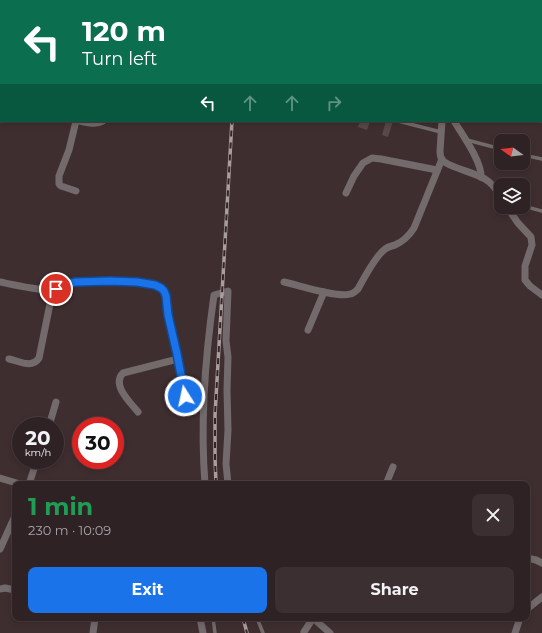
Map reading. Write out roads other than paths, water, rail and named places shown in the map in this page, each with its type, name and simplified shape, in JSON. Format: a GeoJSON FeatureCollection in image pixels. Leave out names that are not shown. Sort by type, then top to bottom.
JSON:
{"type":"FeatureCollection","features":[{"type":"Feature","properties":{"kind":"street"},"geometry":{"type":"LineString","coordinates":[[76,122],[70,150],[59,176],[59,184],[76,191]]}},
{"type":"Feature","properties":{"kind":"street"},"geometry":{"type":"LineString","coordinates":[[86,122],[100,122]]}},
{"type":"Feature","properties":{"kind":"street"},"geometry":{"type":"LineString","coordinates":[[442,122],[440,156],[442,160],[481,176],[494,188]]}},
{"type":"Feature","properties":{"kind":"street"},"geometry":{"type":"LineString","coordinates":[[455,122],[479,165],[481,176]]}},
{"type":"Feature","properties":{"kind":"street"},"geometry":{"type":"LineString","coordinates":[[346,193],[354,176],[363,163],[372,158],[438,170]]}},
{"type":"Feature","properties":{"kind":"street"},"geometry":{"type":"LineString","coordinates":[[284,282],[334,294],[349,295],[358,289],[379,254],[385,248],[400,243],[406,239],[414,228],[442,160]]}},
{"type":"Feature","properties":{"kind":"street"},"geometry":{"type":"LineString","coordinates":[[513,214],[518,224],[529,233],[531,237],[532,245],[525,266],[525,280],[542,295]]}},
{"type":"Feature","properties":{"kind":"street"},"geometry":{"type":"LineString","coordinates":[[0,282],[44,289],[62,288],[71,283],[91,282],[137,282],[155,285],[161,288],[166,296],[168,315],[185,396]]}},
{"type":"Feature","properties":{"kind":"street"},"geometry":{"type":"LineString","coordinates":[[9,359],[33,364],[39,358],[53,289]]}},
{"type":"Feature","properties":{"kind":"street"},"geometry":{"type":"LineString","coordinates":[[205,481],[203,415],[208,338],[214,295],[228,291],[226,341],[228,357],[228,430],[226,464],[228,481]]}},
{"type":"Feature","properties":{"kind":"street"},"geometry":{"type":"LineString","coordinates":[[308,330],[324,292]]}},
{"type":"Feature","properties":{"kind":"street"},"geometry":{"type":"LineString","coordinates":[[138,412],[119,386],[118,381],[120,376],[123,373],[178,359]]}},
{"type":"Feature","properties":{"kind":"street"},"geometry":{"type":"LineString","coordinates":[[51,417],[56,402]]}},
{"type":"Feature","properties":{"kind":"street"},"geometry":{"type":"LineString","coordinates":[[387,481],[393,467]]}},
{"type":"Feature","properties":{"kind":"street"},"geometry":{"type":"LineString","coordinates":[[30,481],[35,469]]}},
{"type":"Feature","properties":{"kind":"street"},"geometry":{"type":"LineString","coordinates":[[0,478],[12,482]]}},
{"type":"Feature","properties":{"kind":"street"},"geometry":{"type":"LineString","coordinates":[[0,549],[12,523]]}},
{"type":"Feature","properties":{"kind":"street"},"geometry":{"type":"LineString","coordinates":[[530,559],[542,562]]}},
{"type":"Feature","properties":{"kind":"street"},"geometry":{"type":"LineString","coordinates":[[0,589],[12,589]]}},
{"type":"Feature","properties":{"kind":"street"},"geometry":{"type":"LineString","coordinates":[[530,605],[541,599]]}},
{"type":"Feature","properties":{"kind":"street"},"geometry":{"type":"LineString","coordinates":[[93,633],[95,621]]}},
{"type":"Feature","properties":{"kind":"street"},"geometry":{"type":"LineString","coordinates":[[201,621],[204,633]]}},
{"type":"Feature","properties":{"kind":"street"},"geometry":{"type":"LineString","coordinates":[[304,632],[311,621]]}},
{"type":"Feature","properties":{"kind":"street"},"geometry":{"type":"LineString","coordinates":[[316,621],[330,633]]}},
{"type":"Feature","properties":{"kind":"street"},"geometry":{"type":"LineString","coordinates":[[515,633],[519,621]]}},
{"type":"Feature","properties":{"kind":"lane"},"geometry":{"type":"LineString","coordinates":[[402,122],[441,132]]}},
{"type":"Feature","properties":{"kind":"lane"},"geometry":{"type":"LineString","coordinates":[[466,140],[494,147]]}},
{"type":"Feature","properties":{"kind":"lane"},"geometry":{"type":"LineString","coordinates":[[530,156],[542,159]]}},
{"type":"Feature","properties":{"kind":"lane"},"geometry":{"type":"LineString","coordinates":[[530,208],[542,211]]}},
{"type":"Feature","properties":{"kind":"lane"},"geometry":{"type":"LineString","coordinates":[[213,621],[215,633]]}},
{"type":"Feature","properties":{"kind":"lane"},"geometry":{"type":"LineString","coordinates":[[258,621],[262,633]]}},
{"type":"Feature","properties":{"kind":"railway"},"geometry":{"type":"LineString","coordinates":[[216,481],[215,415],[232,122]]}},
{"type":"Feature","properties":{"kind":"railway"},"geometry":{"type":"LineString","coordinates":[[244,621],[247,633]]}}]}
